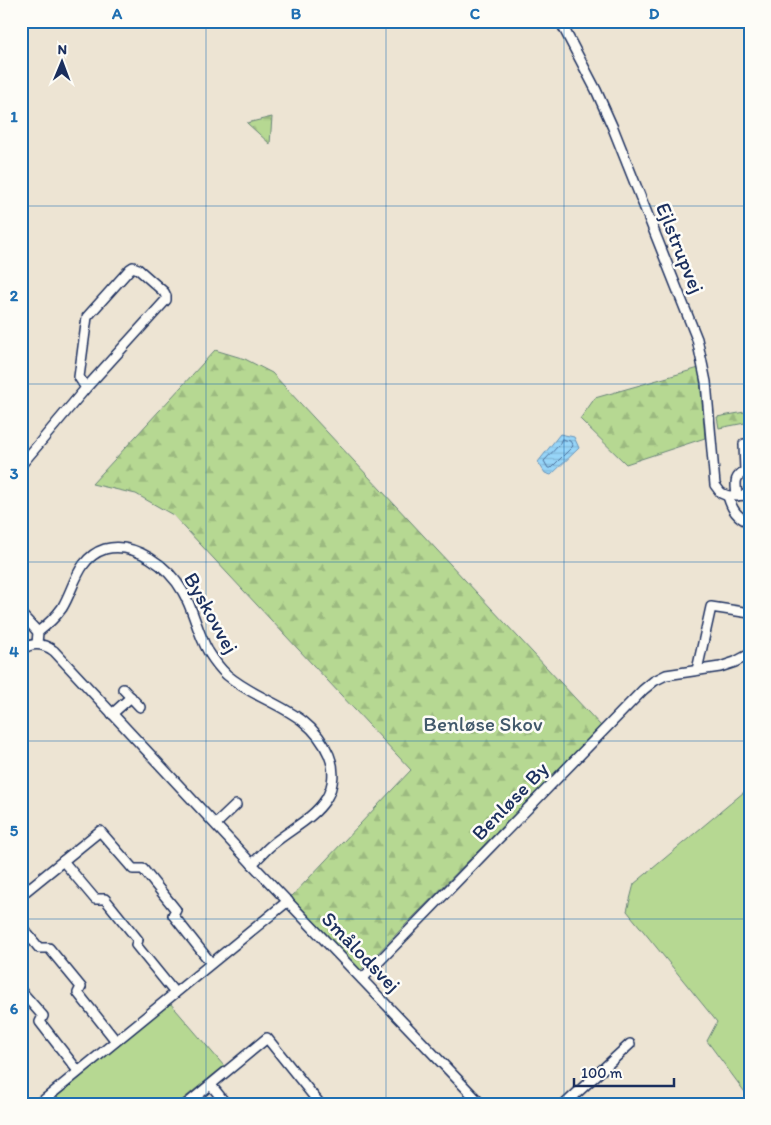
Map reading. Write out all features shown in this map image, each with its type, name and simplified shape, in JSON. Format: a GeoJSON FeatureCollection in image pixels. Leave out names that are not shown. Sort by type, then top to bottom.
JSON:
{"type":"FeatureCollection","features":[{"type":"Feature","properties":{"kind":"street","name":"Ejlstrupvej"},"geometry":{"type":"LineString","coordinates":[[560,21],[596,90],[613,128],[697,339],[706,382],[715,485],[721,493],[732,496]]}},
{"type":"Feature","properties":{"kind":"street"},"geometry":{"type":"LineString","coordinates":[[21,465],[86,388],[166,300],[164,292],[138,269],[133,267],[130,269],[87,317],[79,377],[86,388]]}},
{"type":"Feature","properties":{"kind":"street"},"geometry":{"type":"LineString","coordinates":[[744,444],[746,471],[739,475],[736,480],[732,496],[732,510],[740,518],[750,523]]}},
{"type":"Feature","properties":{"kind":"street"},"geometry":{"type":"LineString","coordinates":[[732,496],[750,495]]}},
{"type":"Feature","properties":{"kind":"street","name":"Byskovvej"},"geometry":{"type":"LineString","coordinates":[[38,632],[54,619],[63,607],[78,572],[86,561],[106,549],[130,549],[143,554],[159,564],[172,577],[183,592],[190,607],[199,636],[211,656],[226,674],[244,687],[289,710],[305,722],[326,748],[332,762],[333,777],[331,788],[325,800],[305,820],[274,843],[252,864]]}},
{"type":"Feature","properties":{"kind":"street"},"geometry":{"type":"LineString","coordinates":[[697,670],[711,607],[750,613]]}},
{"type":"Feature","properties":{"kind":"street"},"geometry":{"type":"LineString","coordinates":[[21,614],[38,632],[37,644],[26,646],[21,650]]}},
{"type":"Feature","properties":{"kind":"street","name":"Smålodsvej"},"geometry":{"type":"LineString","coordinates":[[37,644],[54,651],[252,864],[481,1104]]}},
{"type":"Feature","properties":{"kind":"street","name":"Benløse By"},"geometry":{"type":"LineString","coordinates":[[362,978],[642,690],[654,681],[666,676],[720,667],[750,654]]}},
{"type":"Feature","properties":{"kind":"street"},"geometry":{"type":"LineString","coordinates":[[123,690],[140,707]]}},
{"type":"Feature","properties":{"kind":"street"},"geometry":{"type":"LineString","coordinates":[[112,714],[131,697]]}},
{"type":"Feature","properties":{"kind":"street"},"geometry":{"type":"LineString","coordinates":[[216,824],[236,805]]}},
{"type":"Feature","properties":{"kind":"street"},"geometry":{"type":"LineString","coordinates":[[21,895],[100,830],[133,869],[142,869],[176,910],[173,915],[211,963]]}},
{"type":"Feature","properties":{"kind":"street"},"geometry":{"type":"LineString","coordinates":[[63,861],[95,899],[105,899],[138,940],[136,945],[175,993]]}},
{"type":"Feature","properties":{"kind":"street"},"geometry":{"type":"LineString","coordinates":[[39,1104],[288,900]]}},
{"type":"Feature","properties":{"kind":"street"},"geometry":{"type":"LineString","coordinates":[[21,926],[39,948],[49,948],[80,986],[78,993],[116,1041]]}},
{"type":"Feature","properties":{"kind":"street"},"geometry":{"type":"LineString","coordinates":[[21,990],[43,1016],[40,1022],[78,1071]]}},
{"type":"Feature","properties":{"kind":"street"},"geometry":{"type":"LineString","coordinates":[[187,1104],[267,1038],[320,1104]]}},
{"type":"Feature","properties":{"kind":"street"},"geometry":{"type":"LineString","coordinates":[[565,1104],[630,1044]]}},
{"type":"Feature","properties":{"kind":"street"},"geometry":{"type":"LineString","coordinates":[[211,1085],[226,1104]]}},
{"type":"Feature","properties":{"kind":"green space"},"geometry":{"type":"Polygon","coordinates":[[[272,117],[270,144],[247,123],[272,117]]]}},
{"type":"Feature","properties":{"kind":"green space","name":"Benløse Skov"},"geometry":{"type":"Polygon","coordinates":[[[215,350],[245,359],[272,373],[601,726],[361,970],[291,897],[411,770],[173,515],[136,494],[92,484],[215,350]]]}},
{"type":"Feature","properties":{"kind":"green space"},"geometry":{"type":"Polygon","coordinates":[[[699,368],[705,438],[626,464],[580,419],[595,398],[699,368]]]}},
{"type":"Feature","properties":{"kind":"green space"},"geometry":{"type":"Polygon","coordinates":[[[750,411],[750,422],[719,428],[717,417],[750,411]]]}},
{"type":"Feature","properties":{"kind":"green space"},"geometry":{"type":"Polygon","coordinates":[[[750,787],[750,1099],[707,1041],[717,1022],[627,911],[634,884],[750,787]]]}},
{"type":"Feature","properties":{"kind":"green space"},"geometry":{"type":"Polygon","coordinates":[[[170,1003],[224,1066],[177,1104],[48,1104],[170,1003]]]}},
{"type":"Feature","properties":{"kind":"water"},"geometry":{"type":"Polygon","coordinates":[[[560,434],[574,437],[579,448],[551,475],[545,473],[538,462],[560,434]]]}}]}
